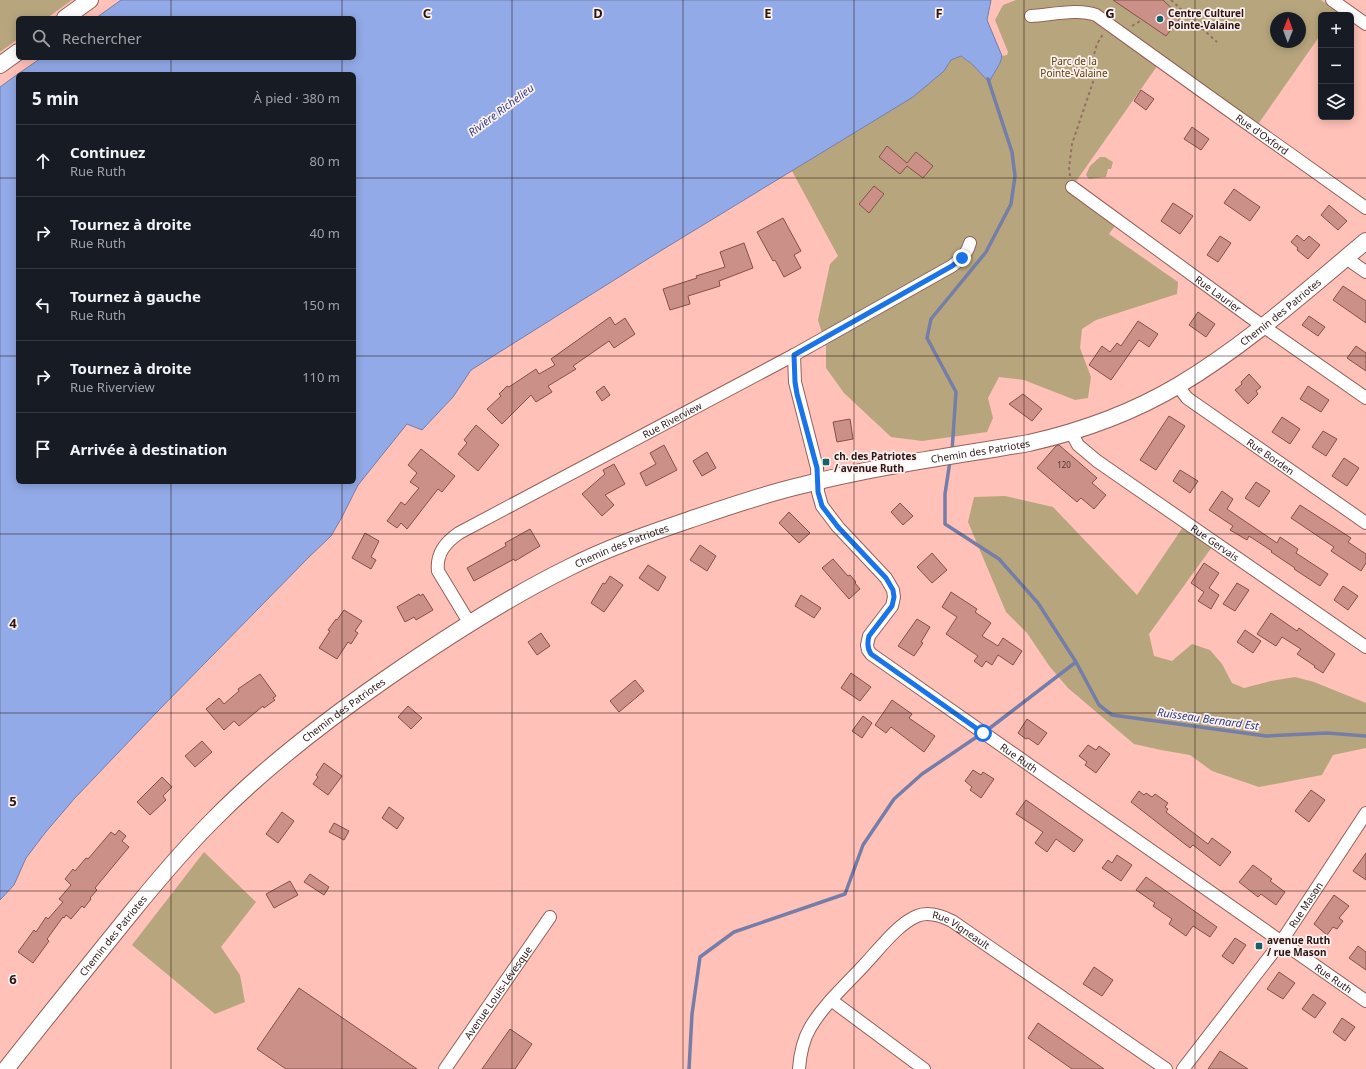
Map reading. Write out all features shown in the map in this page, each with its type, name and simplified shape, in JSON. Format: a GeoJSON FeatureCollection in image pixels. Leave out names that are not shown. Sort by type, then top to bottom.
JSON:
{"type":"FeatureCollection","features":[{"type":"Feature","properties":{"kind":"main road"},"geometry":{"type":"LineString","coordinates":[[68,16],[90,0]]}},
{"type":"Feature","properties":{"kind":"main road"},"geometry":{"type":"LineString","coordinates":[[0,65],[16,53]]}},
{"type":"Feature","properties":{"kind":"main road","name":"Chemin des Patriotes"},"geometry":{"type":"LineString","coordinates":[[6,1069],[175,861],[213,820],[239,795],[295,745],[333,716],[424,653],[470,624],[536,584],[608,549],[719,509],[818,481],[882,467],[1029,443],[1071,432],[1122,414],[1145,404],[1178,386],[1212,364],[1263,326],[1366,241]]}},
{"type":"Feature","properties":{"kind":"street"},"geometry":{"type":"LineString","coordinates":[[1332,0],[1366,24]]}},
{"type":"Feature","properties":{"kind":"street","name":"Rue d'Oxford"},"geometry":{"type":"LineString","coordinates":[[1031,16],[1080,12],[1089,12],[1096,15],[1366,208]]}},
{"type":"Feature","properties":{"kind":"street","name":"Rue Laurier"},"geometry":{"type":"LineString","coordinates":[[1072,187],[1263,326],[1366,398]]}},
{"type":"Feature","properties":{"kind":"street","name":"Rue Riverview"},"geometry":{"type":"LineString","coordinates":[[470,624],[438,571],[437,564],[444,546],[459,533],[794,355],[952,266],[968,252],[970,243]]}},
{"type":"Feature","properties":{"kind":"street"},"geometry":{"type":"LineString","coordinates":[[1347,256],[1353,263],[1366,272]]}},
{"type":"Feature","properties":{"kind":"street","name":"Rue Ruth"},"geometry":{"type":"LineString","coordinates":[[794,355],[797,394],[817,468],[818,492],[822,506],[838,527],[886,578],[893,590],[894,597],[892,606],[869,636],[867,645],[871,654],[1366,1002]]}},
{"type":"Feature","properties":{"kind":"street","name":"Rue Borden"},"geometry":{"type":"LineString","coordinates":[[1178,386],[1187,398],[1366,523]]}},
{"type":"Feature","properties":{"kind":"street","name":"Rue Gervais"},"geometry":{"type":"LineString","coordinates":[[1071,432],[1078,445],[1097,461],[1366,647]]}},
{"type":"Feature","properties":{"kind":"street","name":"Rue Mason"},"geometry":{"type":"LineString","coordinates":[[1183,1069],[1281,942],[1366,813]]}},
{"type":"Feature","properties":{"kind":"street","name":"Rue Vigneault"},"geometry":{"type":"LineString","coordinates":[[799,1069],[803,1045],[809,1029],[824,1008],[896,932],[910,920],[918,916],[928,914],[940,915],[952,920],[1166,1069]]}},
{"type":"Feature","properties":{"kind":"street","name":"Avenue Louis-Lévesque"},"geometry":{"type":"LineString","coordinates":[[449,1068],[550,917]]}},
{"type":"Feature","properties":{"kind":"street"},"geometry":{"type":"LineString","coordinates":[[831,1000],[924,1069]]}},
{"type":"Feature","properties":{"kind":"path"},"geometry":{"type":"LineString","coordinates":[[1171,0],[1218,42]]}},
{"type":"Feature","properties":{"kind":"path"},"geometry":{"type":"LineString","coordinates":[[1072,187],[1069,168],[1072,144],[1094,78],[1093,58],[1097,44],[1108,24]]}},
{"type":"Feature","properties":{"kind":"green space"},"geometry":{"type":"Polygon","coordinates":[[[0,0],[72,0],[50,16],[16,16],[16,40],[0,52],[0,0]]]}},
{"type":"Feature","properties":{"kind":"green space","name":"Parc de la Pointe-Valaine"},"geometry":{"type":"Polygon","coordinates":[[[1016,0],[1321,0],[1337,11],[1318,12],[1318,38],[1254,130],[1160,62],[1072,187],[1119,220],[1109,234],[1178,282],[1177,294],[1096,320],[1082,329],[1080,348],[1091,377],[1088,398],[1075,400],[1024,380],[999,377],[988,398],[993,418],[987,432],[922,441],[891,437],[844,393],[826,368],[826,346],[818,320],[830,264],[838,256],[792,171],[913,97],[944,71],[951,60],[960,56],[972,64],[989,82],[1000,63],[1002,56],[1007,55],[1008,52],[995,20],[1003,5],[1016,0]]]}},
{"type":"Feature","properties":{"kind":"green space"},"geometry":{"type":"Polygon","coordinates":[[[1100,157],[1105,157],[1113,162],[1111,169],[1108,169],[1106,177],[1089,179],[1086,175],[1090,166],[1100,157]]]}},
{"type":"Feature","properties":{"kind":"green space"},"geometry":{"type":"Polygon","coordinates":[[[1005,496],[1053,507],[1137,595],[1183,527],[1212,547],[1149,634],[1154,656],[1172,661],[1192,644],[1210,650],[1222,664],[1232,683],[1244,688],[1295,677],[1314,682],[1366,703],[1366,748],[1333,755],[1322,775],[1259,787],[1212,771],[1190,755],[1134,744],[1068,688],[1050,667],[1027,633],[1006,612],[968,522],[974,497],[1005,496]]]}},
{"type":"Feature","properties":{"kind":"green space"},"geometry":{"type":"Polygon","coordinates":[[[204,852],[256,902],[221,947],[240,975],[245,1002],[215,1014],[132,945],[204,852]]]}},
{"type":"Feature","properties":{"kind":"water","name":"Rivière Richelieu"},"geometry":{"type":"Polygon","coordinates":[[[121,0],[991,0],[987,20],[1002,56],[1000,63],[989,82],[972,64],[961,56],[951,60],[944,71],[913,97],[662,250],[471,370],[453,397],[422,430],[407,424],[358,485],[331,536],[157,712],[74,799],[26,858],[14,885],[0,900],[0,87],[16,75],[16,484],[356,484],[356,72],[21,72],[38,60],[356,60],[356,16],[99,16],[121,0]]]}},
{"type":"Feature","properties":{"kind":"building","name":"Centre Culturel Pointe-Valaine"},"geometry":{"type":"Polygon","coordinates":[[[1113,0],[1163,0],[1181,17],[1166,36],[1113,0]]]}},
{"type":"Feature","properties":{"kind":"building"},"geometry":{"type":"Polygon","coordinates":[[[1141,90],[1154,99],[1146,110],[1134,101],[1141,90]]]}},
{"type":"Feature","properties":{"kind":"building"},"geometry":{"type":"Polygon","coordinates":[[[1192,127],[1209,139],[1201,150],[1184,139],[1192,127]]]}},
{"type":"Feature","properties":{"kind":"building"},"geometry":{"type":"Polygon","coordinates":[[[887,146],[907,163],[916,152],[933,166],[923,178],[907,166],[900,174],[879,157],[887,146]]]}},
{"type":"Feature","properties":{"kind":"building"},"geometry":{"type":"Polygon","coordinates":[[[874,186],[884,194],[869,213],[859,204],[874,186]]]}},
{"type":"Feature","properties":{"kind":"building"},"geometry":{"type":"Polygon","coordinates":[[[1234,189],[1260,207],[1250,221],[1224,203],[1234,189]]]}},
{"type":"Feature","properties":{"kind":"building"},"geometry":{"type":"Polygon","coordinates":[[[1173,203],[1193,216],[1180,234],[1161,221],[1173,203]]]}},
{"type":"Feature","properties":{"kind":"building"},"geometry":{"type":"Polygon","coordinates":[[[1329,205],[1347,221],[1338,230],[1321,215],[1329,205]]]}},
{"type":"Feature","properties":{"kind":"building"},"geometry":{"type":"Polygon","coordinates":[[[783,218],[801,251],[794,255],[801,268],[784,277],[775,260],[773,261],[757,232],[783,218]]]}},
{"type":"Feature","properties":{"kind":"building"},"geometry":{"type":"Polygon","coordinates":[[[1297,235],[1304,241],[1309,236],[1320,245],[1308,259],[1297,250],[1298,248],[1291,242],[1297,235]]]}},
{"type":"Feature","properties":{"kind":"building"},"geometry":{"type":"Polygon","coordinates":[[[1220,236],[1231,243],[1218,262],[1207,255],[1220,236]]]}},
{"type":"Feature","properties":{"kind":"building"},"geometry":{"type":"Polygon","coordinates":[[[744,243],[753,268],[719,281],[720,286],[688,296],[690,304],[670,310],[663,289],[697,278],[696,276],[725,267],[720,252],[744,243]]]}},
{"type":"Feature","properties":{"kind":"building"},"geometry":{"type":"Polygon","coordinates":[[[1343,286],[1366,301],[1366,323],[1333,300],[1343,286]]]}},
{"type":"Feature","properties":{"kind":"building"},"geometry":{"type":"Polygon","coordinates":[[[1198,312],[1215,324],[1206,337],[1189,325],[1198,312]]]}},
{"type":"Feature","properties":{"kind":"building"},"geometry":{"type":"Polygon","coordinates":[[[1309,316],[1325,327],[1318,336],[1302,325],[1309,316]]]}},
{"type":"Feature","properties":{"kind":"building"},"geometry":{"type":"Polygon","coordinates":[[[610,317],[615,325],[625,318],[635,334],[614,348],[609,341],[573,366],[576,369],[548,386],[552,392],[536,402],[531,395],[502,424],[487,409],[501,396],[499,394],[507,386],[509,387],[536,369],[539,374],[555,365],[551,359],[610,317]]]}},
{"type":"Feature","properties":{"kind":"building"},"geometry":{"type":"Polygon","coordinates":[[[1138,321],[1158,334],[1149,347],[1139,340],[1111,380],[1089,365],[1102,346],[1110,352],[1117,343],[1121,346],[1138,321]]]}},
{"type":"Feature","properties":{"kind":"building"},"geometry":{"type":"Polygon","coordinates":[[[1356,346],[1366,353],[1366,371],[1347,358],[1356,346]]]}},
{"type":"Feature","properties":{"kind":"building"},"geometry":{"type":"Polygon","coordinates":[[[1249,374],[1261,387],[1256,391],[1258,394],[1248,404],[1235,390],[1242,384],[1241,382],[1249,374]]]}},
{"type":"Feature","properties":{"kind":"building"},"geometry":{"type":"Polygon","coordinates":[[[604,386],[610,395],[602,401],[596,392],[604,386]]]}},
{"type":"Feature","properties":{"kind":"building"},"geometry":{"type":"Polygon","coordinates":[[[1308,386],[1329,400],[1321,412],[1300,399],[1308,386]]]}},
{"type":"Feature","properties":{"kind":"building"},"geometry":{"type":"Polygon","coordinates":[[[1023,394],[1042,409],[1032,421],[1009,404],[1023,394]]]}},
{"type":"Feature","properties":{"kind":"building"},"geometry":{"type":"Polygon","coordinates":[[[1169,416],[1185,426],[1156,470],[1140,460],[1169,416]]]}},
{"type":"Feature","properties":{"kind":"building"},"geometry":{"type":"Polygon","coordinates":[[[1282,417],[1300,429],[1290,444],[1272,432],[1282,417]]]}},
{"type":"Feature","properties":{"kind":"building"},"geometry":{"type":"Polygon","coordinates":[[[850,419],[853,439],[837,442],[833,422],[850,419]]]}},
{"type":"Feature","properties":{"kind":"building"},"geometry":{"type":"Polygon","coordinates":[[[476,425],[499,445],[478,471],[458,454],[467,443],[464,440],[476,425]]]}},
{"type":"Feature","properties":{"kind":"building"},"geometry":{"type":"Polygon","coordinates":[[[1323,431],[1337,439],[1326,456],[1312,447],[1323,431]]]}},
{"type":"Feature","properties":{"kind":"building"},"geometry":{"type":"Polygon","coordinates":[[[664,445],[677,470],[646,486],[640,473],[656,464],[650,453],[664,445]]]}},
{"type":"Feature","properties":{"kind":"building"},"geometry":{"type":"Polygon","coordinates":[[[1059,445],[1097,478],[1092,483],[1106,495],[1094,509],[1081,498],[1077,502],[1037,468],[1056,446],[1059,445]]]}},
{"type":"Feature","properties":{"kind":"building"},"geometry":{"type":"Polygon","coordinates":[[[421,449],[455,476],[442,492],[438,489],[407,529],[401,523],[397,528],[387,521],[401,502],[405,505],[419,488],[410,482],[417,473],[408,465],[421,449]]]}},
{"type":"Feature","properties":{"kind":"building"},"geometry":{"type":"Polygon","coordinates":[[[707,452],[716,468],[702,476],[693,461],[707,452]]]}},
{"type":"Feature","properties":{"kind":"building"},"geometry":{"type":"Polygon","coordinates":[[[1344,458],[1359,468],[1347,486],[1332,476],[1344,458]]]}},
{"type":"Feature","properties":{"kind":"building"},"geometry":{"type":"Polygon","coordinates":[[[614,464],[625,484],[605,495],[614,505],[602,516],[582,494],[605,474],[603,470],[614,464]]]}},
{"type":"Feature","properties":{"kind":"building"},"geometry":{"type":"Polygon","coordinates":[[[1180,470],[1198,481],[1190,493],[1173,481],[1180,470]]]}},
{"type":"Feature","properties":{"kind":"building"},"geometry":{"type":"Polygon","coordinates":[[[1256,482],[1270,491],[1259,507],[1245,498],[1256,482]]]}},
{"type":"Feature","properties":{"kind":"building"},"geometry":{"type":"Polygon","coordinates":[[[1222,491],[1233,499],[1227,509],[1277,543],[1280,537],[1298,549],[1296,553],[1328,574],[1320,586],[1249,536],[1247,540],[1230,530],[1233,526],[1209,510],[1222,491]]]}},
{"type":"Feature","properties":{"kind":"building"},"geometry":{"type":"Polygon","coordinates":[[[900,503],[913,516],[903,525],[891,512],[900,503]]]}},
{"type":"Feature","properties":{"kind":"building"},"geometry":{"type":"Polygon","coordinates":[[[1300,505],[1351,538],[1348,542],[1366,554],[1366,563],[1361,571],[1331,551],[1334,547],[1291,518],[1300,505]]]}},
{"type":"Feature","properties":{"kind":"building"},"geometry":{"type":"Polygon","coordinates":[[[789,512],[810,533],[799,543],[779,523],[789,512]]]}},
{"type":"Feature","properties":{"kind":"building"},"geometry":{"type":"Polygon","coordinates":[[[530,529],[540,546],[515,561],[514,559],[474,581],[467,568],[506,546],[505,543],[530,529]]]}},
{"type":"Feature","properties":{"kind":"building"},"geometry":{"type":"Polygon","coordinates":[[[365,533],[379,541],[371,557],[376,560],[371,569],[352,558],[365,533]]]}},
{"type":"Feature","properties":{"kind":"building"},"geometry":{"type":"Polygon","coordinates":[[[700,545],[716,556],[707,571],[690,560],[700,545]]]}},
{"type":"Feature","properties":{"kind":"building"},"geometry":{"type":"Polygon","coordinates":[[[932,553],[947,570],[932,583],[917,567],[932,553]]]}},
{"type":"Feature","properties":{"kind":"building"},"geometry":{"type":"Polygon","coordinates":[[[833,559],[848,576],[850,575],[860,589],[849,599],[822,568],[833,559]]]}},
{"type":"Feature","properties":{"kind":"building"},"geometry":{"type":"Polygon","coordinates":[[[1204,563],[1219,573],[1209,588],[1219,595],[1211,609],[1198,601],[1204,592],[1191,583],[1204,563]]]}},
{"type":"Feature","properties":{"kind":"building"},"geometry":{"type":"Polygon","coordinates":[[[648,565],[666,577],[658,591],[639,578],[648,565]]]}},
{"type":"Feature","properties":{"kind":"building"},"geometry":{"type":"Polygon","coordinates":[[[610,576],[623,585],[604,612],[591,603],[603,583],[605,584],[610,576]]]}},
{"type":"Feature","properties":{"kind":"building"},"geometry":{"type":"Polygon","coordinates":[[[1237,583],[1249,590],[1235,611],[1223,604],[1237,583]]]}},
{"type":"Feature","properties":{"kind":"building"},"geometry":{"type":"Polygon","coordinates":[[[1343,586],[1358,596],[1348,610],[1334,600],[1343,586]]]}},
{"type":"Feature","properties":{"kind":"building"},"geometry":{"type":"Polygon","coordinates":[[[951,592],[977,609],[975,612],[991,623],[982,636],[998,646],[1003,638],[1022,651],[1013,665],[998,655],[992,665],[986,661],[982,667],[974,661],[978,656],[946,634],[957,617],[942,607],[951,592]]]}},
{"type":"Feature","properties":{"kind":"building"},"geometry":{"type":"Polygon","coordinates":[[[419,594],[420,596],[423,594],[433,610],[416,620],[414,617],[405,622],[397,607],[419,594]]]}},
{"type":"Feature","properties":{"kind":"building"},"geometry":{"type":"Polygon","coordinates":[[[801,595],[821,608],[814,618],[795,606],[801,595]]]}},
{"type":"Feature","properties":{"kind":"building"},"geometry":{"type":"Polygon","coordinates":[[[344,610],[362,621],[355,631],[358,633],[351,644],[348,642],[337,659],[319,648],[330,631],[328,630],[344,610]]]}},
{"type":"Feature","properties":{"kind":"building"},"geometry":{"type":"Polygon","coordinates":[[[1271,613],[1297,631],[1299,628],[1335,654],[1323,673],[1297,654],[1301,649],[1282,637],[1276,646],[1257,634],[1271,613]]]}},
{"type":"Feature","properties":{"kind":"building"},"geometry":{"type":"Polygon","coordinates":[[[917,619],[930,627],[921,642],[923,643],[914,656],[898,646],[917,619]]]}},
{"type":"Feature","properties":{"kind":"building"},"geometry":{"type":"Polygon","coordinates":[[[1245,630],[1261,641],[1253,653],[1237,642],[1245,630]]]}},
{"type":"Feature","properties":{"kind":"building"},"geometry":{"type":"Polygon","coordinates":[[[541,633],[550,646],[537,655],[528,642],[541,633]]]}},
{"type":"Feature","properties":{"kind":"building"},"geometry":{"type":"Polygon","coordinates":[[[851,673],[871,687],[860,701],[841,688],[851,673]]]}},
{"type":"Feature","properties":{"kind":"building"},"geometry":{"type":"Polygon","coordinates":[[[260,674],[276,696],[273,698],[275,700],[264,708],[263,706],[239,726],[234,721],[224,730],[206,709],[219,698],[224,704],[239,691],[238,689],[260,674]]]}},
{"type":"Feature","properties":{"kind":"building"},"geometry":{"type":"Polygon","coordinates":[[[635,680],[644,691],[619,712],[610,701],[635,680]]]}},
{"type":"Feature","properties":{"kind":"building"},"geometry":{"type":"Polygon","coordinates":[[[892,700],[912,714],[909,718],[935,736],[924,752],[891,727],[886,733],[875,725],[892,700]]]}},
{"type":"Feature","properties":{"kind":"building"},"geometry":{"type":"Polygon","coordinates":[[[408,706],[422,718],[411,729],[398,717],[408,706]]]}},
{"type":"Feature","properties":{"kind":"building"},"geometry":{"type":"Polygon","coordinates":[[[863,716],[872,723],[862,738],[852,731],[863,716]]]}},
{"type":"Feature","properties":{"kind":"building"},"geometry":{"type":"Polygon","coordinates":[[[1027,719],[1047,733],[1038,745],[1018,733],[1027,719]]]}},
{"type":"Feature","properties":{"kind":"building"},"geometry":{"type":"Polygon","coordinates":[[[202,741],[212,752],[195,767],[185,756],[202,741]]]}},
{"type":"Feature","properties":{"kind":"building"},"geometry":{"type":"Polygon","coordinates":[[[1088,745],[1096,750],[1099,746],[1110,754],[1096,773],[1085,765],[1087,762],[1079,756],[1088,745]]]}},
{"type":"Feature","properties":{"kind":"building"},"geometry":{"type":"Polygon","coordinates":[[[324,763],[342,776],[328,795],[313,784],[318,777],[316,775],[324,763]]]}},
{"type":"Feature","properties":{"kind":"building"},"geometry":{"type":"Polygon","coordinates":[[[973,770],[981,775],[983,772],[994,779],[981,798],[970,790],[972,787],[965,781],[973,770]]]}},
{"type":"Feature","properties":{"kind":"building"},"geometry":{"type":"Polygon","coordinates":[[[162,777],[172,787],[163,796],[166,800],[150,815],[137,802],[162,777]]]}},
{"type":"Feature","properties":{"kind":"building"},"geometry":{"type":"Polygon","coordinates":[[[1311,790],[1325,800],[1309,822],[1295,811],[1311,790]]]}},
{"type":"Feature","properties":{"kind":"building"},"geometry":{"type":"Polygon","coordinates":[[[1139,791],[1144,795],[1146,793],[1152,797],[1155,794],[1168,803],[1165,807],[1168,809],[1166,812],[1208,844],[1212,838],[1231,852],[1220,866],[1193,845],[1190,848],[1131,802],[1139,791]]]}},
{"type":"Feature","properties":{"kind":"building"},"geometry":{"type":"Polygon","coordinates":[[[1026,800],[1083,840],[1074,852],[1056,839],[1047,852],[1035,843],[1043,832],[1016,814],[1026,800]]]}},
{"type":"Feature","properties":{"kind":"building"},"geometry":{"type":"Polygon","coordinates":[[[389,807],[404,818],[397,829],[382,818],[389,807]]]}},
{"type":"Feature","properties":{"kind":"building"},"geometry":{"type":"Polygon","coordinates":[[[282,812],[294,821],[278,843],[266,834],[282,812]]]}},
{"type":"Feature","properties":{"kind":"building"},"geometry":{"type":"Polygon","coordinates":[[[334,823],[349,831],[344,840],[329,832],[334,823]]]}},
{"type":"Feature","properties":{"kind":"building"},"geometry":{"type":"Polygon","coordinates":[[[119,830],[126,836],[122,841],[129,847],[95,888],[97,890],[84,908],[82,906],[71,919],[66,915],[64,918],[63,917],[47,939],[49,941],[33,963],[18,952],[34,930],[36,932],[46,917],[48,919],[63,902],[59,899],[71,885],[65,879],[73,869],[75,871],[86,858],[88,859],[111,832],[115,835],[119,830]]]}},
{"type":"Feature","properties":{"kind":"building"},"geometry":{"type":"Polygon","coordinates":[[[1366,853],[1366,880],[1353,871],[1366,853]]]}},
{"type":"Feature","properties":{"kind":"building"},"geometry":{"type":"Polygon","coordinates":[[[1117,855],[1132,865],[1121,881],[1102,868],[1108,860],[1112,863],[1117,855]]]}},
{"type":"Feature","properties":{"kind":"building"},"geometry":{"type":"Polygon","coordinates":[[[1253,865],[1272,879],[1270,881],[1285,892],[1276,905],[1261,894],[1258,897],[1239,882],[1253,865]]]}},
{"type":"Feature","properties":{"kind":"building"},"geometry":{"type":"Polygon","coordinates":[[[310,874],[329,887],[324,895],[304,882],[310,874]]]}},
{"type":"Feature","properties":{"kind":"building"},"geometry":{"type":"Polygon","coordinates":[[[1146,877],[1217,927],[1210,937],[1193,926],[1186,936],[1169,924],[1172,919],[1153,906],[1155,903],[1136,890],[1146,877]]]}},
{"type":"Feature","properties":{"kind":"building"},"geometry":{"type":"Polygon","coordinates":[[[290,881],[298,895],[274,908],[266,894],[290,881]]]}},
{"type":"Feature","properties":{"kind":"building"},"geometry":{"type":"Polygon","coordinates":[[[1334,895],[1349,906],[1339,918],[1343,921],[1337,929],[1333,927],[1327,935],[1314,924],[1334,895]]]}},
{"type":"Feature","properties":{"kind":"building"},"geometry":{"type":"Polygon","coordinates":[[[1235,938],[1246,945],[1233,964],[1222,956],[1235,938]]]}},
{"type":"Feature","properties":{"kind":"building"},"geometry":{"type":"Polygon","coordinates":[[[1358,946],[1366,952],[1366,970],[1349,958],[1358,946]]]}},
{"type":"Feature","properties":{"kind":"building"},"geometry":{"type":"Polygon","coordinates":[[[1094,967],[1113,980],[1102,996],[1083,984],[1094,967]]]}},
{"type":"Feature","properties":{"kind":"building"},"geometry":{"type":"Polygon","coordinates":[[[1279,972],[1295,983],[1283,999],[1267,989],[1279,972]]]}},
{"type":"Feature","properties":{"kind":"building"},"geometry":{"type":"Polygon","coordinates":[[[299,988],[417,1069],[286,1069],[257,1049],[299,988]]]}},
{"type":"Feature","properties":{"kind":"building"},"geometry":{"type":"Polygon","coordinates":[[[1313,994],[1326,1003],[1315,1018],[1302,1009],[1313,994]]]}},
{"type":"Feature","properties":{"kind":"building"},"geometry":{"type":"Polygon","coordinates":[[[1342,1018],[1355,1027],[1345,1041],[1333,1032],[1342,1018]]]}},
{"type":"Feature","properties":{"kind":"building"},"geometry":{"type":"Polygon","coordinates":[[[1038,1023],[1104,1069],[1072,1069],[1028,1038],[1038,1023]]]}},
{"type":"Feature","properties":{"kind":"building"},"geometry":{"type":"Polygon","coordinates":[[[510,1029],[532,1044],[515,1069],[482,1069],[510,1029]]]}},
{"type":"Feature","properties":{"kind":"building"},"geometry":{"type":"Polygon","coordinates":[[[1220,1051],[1248,1069],[1208,1069],[1220,1051]]]}},
{"type":"Feature","properties":{"kind":"waterway"},"geometry":{"type":"LineString","coordinates":[[952,451],[956,392],[927,338],[931,319],[986,252],[1011,204],[1015,176],[1012,152],[988,79]]}},
{"type":"Feature","properties":{"kind":"waterway","name":"Ruisseau Bernard Est"},"geometry":{"type":"LineString","coordinates":[[950,461],[945,494],[945,524],[999,559],[1038,603],[1076,662],[1099,705],[1112,715],[1266,736],[1327,733],[1366,736]]}},
{"type":"Feature","properties":{"kind":"waterway"},"geometry":{"type":"LineString","coordinates":[[986,731],[1076,662]]}},
{"type":"Feature","properties":{"kind":"waterway"},"geometry":{"type":"LineString","coordinates":[[689,1069],[692,1014],[700,957],[734,932],[845,894],[863,845],[894,799],[922,774],[981,734]]}},
{"type":"Feature","properties":{"kind":"place","name":"Centre Culturel Pointe-Valaine"},"geometry":{"type":"Point","coordinates":[1160,19]}},
{"type":"Feature","properties":{"kind":"place","name":"ch. des Patriotes / avenue Ruth"},"geometry":{"type":"Point","coordinates":[826,462]}},
{"type":"Feature","properties":{"kind":"place","name":"avenue Ruth / rue Mason"},"geometry":{"type":"Point","coordinates":[1259,946]}},
{"type":"Feature","properties":{"kind":"route"},"geometry":{"type":"LineString","coordinates":[[962,258],[952,266],[794,355],[794,368],[797,394],[817,468],[819,500],[830,518],[886,578],[893,590],[894,597],[892,606],[869,636],[867,641],[868,650],[871,654],[983,733]]}}]}
